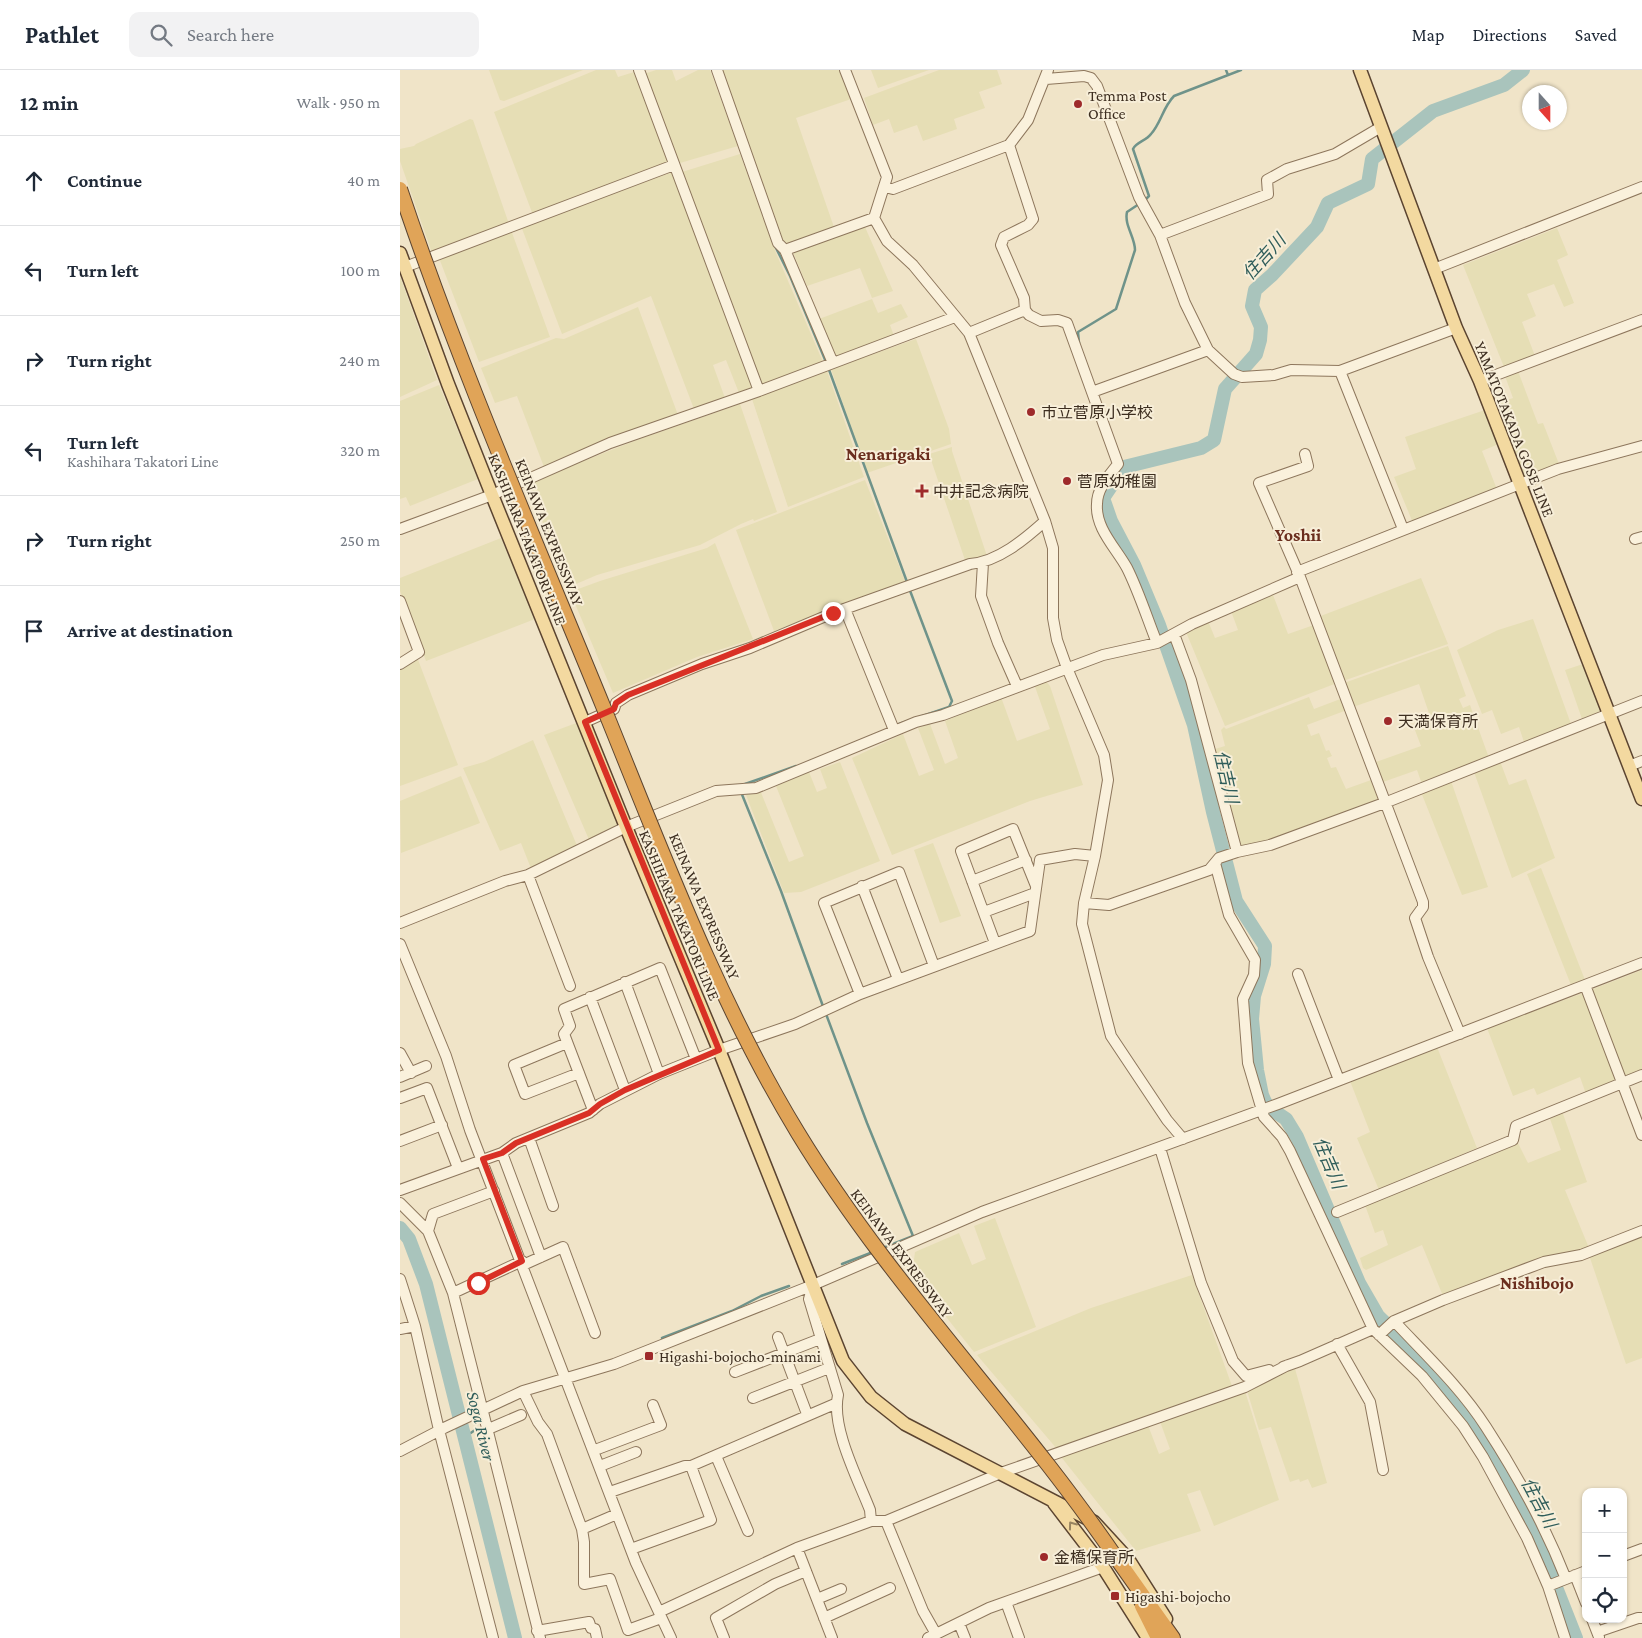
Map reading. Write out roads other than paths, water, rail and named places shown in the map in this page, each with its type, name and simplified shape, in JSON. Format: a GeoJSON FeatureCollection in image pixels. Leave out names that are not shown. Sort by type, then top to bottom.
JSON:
{"type":"FeatureCollection","features":[{"type":"Feature","properties":{"kind":"highway","name":"KEINAWA EXPRESSWAY"},"geometry":{"type":"LineString","coordinates":[[400,189],[449,324],[513,489],[694,926],[748,1043],[796,1130],[854,1220],[921,1309],[1036,1448],[1117,1559]]}},
{"type":"Feature","properties":{"kind":"highway"},"geometry":{"type":"LineString","coordinates":[[1117,1559],[1158,1638]]}},
{"type":"Feature","properties":{"kind":"highway"},"geometry":{"type":"LineString","coordinates":[[1117,1559],[1174,1638]]}},
{"type":"Feature","properties":{"kind":"main road","name":"YAMATOTAKADA GOSE LINE"},"geometry":{"type":"LineString","coordinates":[[1360,70],[1456,328],[1480,381],[1642,799]]}},
{"type":"Feature","properties":{"kind":"main road","name":"KASHIHARA TAKATORI LINE"},"geometry":{"type":"LineString","coordinates":[[400,253],[448,384],[492,495],[626,827],[719,1050],[843,1361],[871,1397],[905,1424],[1081,1513],[1105,1531],[1139,1576],[1178,1638]]}},
{"type":"Feature","properties":{"kind":"main road","name":"KASHIHARA TAKATORI LINE"},"geometry":{"type":"LineString","coordinates":[[1043,1493],[1065,1514],[1103,1567],[1148,1638]]}},
{"type":"Feature","properties":{"kind":"street"},"geometry":{"type":"LineString","coordinates":[[639,70],[759,392]]}},
{"type":"Feature","properties":{"kind":"street"},"geometry":{"type":"LineString","coordinates":[[717,70],[778,243],[785,250],[829,364]]}},
{"type":"Feature","properties":{"kind":"street"},"geometry":{"type":"LineString","coordinates":[[845,70],[887,177],[874,218],[887,242],[913,265],[969,333],[1045,521],[1052,548],[1053,618],[1066,668],[1104,755],[1108,780],[1095,856],[1084,903],[1082,924],[1111,1036],[1166,1120],[1183,1138]]}},
{"type":"Feature","properties":{"kind":"street"},"geometry":{"type":"LineString","coordinates":[[885,188],[893,189],[1009,145],[1028,120],[1047,74],[1084,76],[1091,78],[1097,86],[1139,198],[1160,235],[1185,303],[1208,350],[1234,374],[1242,377],[1274,375],[1291,370],[1340,371],[1456,328]]}},
{"type":"Feature","properties":{"kind":"street"},"geometry":{"type":"LineString","coordinates":[[1160,235],[1268,194],[1267,180],[1287,169],[1335,154],[1381,127]]}},
{"type":"Feature","properties":{"kind":"street"},"geometry":{"type":"LineString","coordinates":[[1009,145],[1032,219],[1028,226],[1004,237],[1001,245],[1024,298],[1025,310],[1029,315],[1041,321],[1058,320],[1067,323],[1118,464],[1101,487],[1096,501],[1096,512],[1102,527],[1127,568],[1157,643]]}},
{"type":"Feature","properties":{"kind":"street"},"geometry":{"type":"LineString","coordinates":[[405,267],[674,165]]}},
{"type":"Feature","properties":{"kind":"street"},"geometry":{"type":"LineString","coordinates":[[1434,269],[1642,187]]}},
{"type":"Feature","properties":{"kind":"street"},"geometry":{"type":"LineString","coordinates":[[785,250],[874,218]]}},
{"type":"Feature","properties":{"kind":"street"},"geometry":{"type":"LineString","coordinates":[[969,333],[1025,310]]}},
{"type":"Feature","properties":{"kind":"street"},"geometry":{"type":"LineString","coordinates":[[400,529],[492,495],[610,443],[759,392],[955,317]]}},
{"type":"Feature","properties":{"kind":"street"},"geometry":{"type":"LineString","coordinates":[[1480,381],[1642,320]]}},
{"type":"Feature","properties":{"kind":"street"},"geometry":{"type":"LineString","coordinates":[[1092,392],[1208,350]]}},
{"type":"Feature","properties":{"kind":"street"},"geometry":{"type":"LineString","coordinates":[[1340,371],[1404,529]]}},
{"type":"Feature","properties":{"kind":"street"},"geometry":{"type":"LineString","coordinates":[[400,923],[505,881],[528,875],[626,827],[716,791],[756,788],[893,728],[943,715],[1102,655],[1157,643],[1299,574],[1404,529],[1568,466],[1642,446]]}},
{"type":"Feature","properties":{"kind":"street"},"geometry":{"type":"LineString","coordinates":[[1305,454],[1308,466],[1259,483],[1299,574],[1424,902],[1416,918],[1428,957],[1460,1034]]}},
{"type":"Feature","properties":{"kind":"street"},"geometry":{"type":"LineString","coordinates":[[585,722],[614,709],[616,703],[628,695],[845,609],[970,564],[982,563],[1026,538],[1045,521]]}},
{"type":"Feature","properties":{"kind":"street"},"geometry":{"type":"LineString","coordinates":[[982,563],[981,596],[998,643],[1018,686]]}},
{"type":"Feature","properties":{"kind":"street"},"geometry":{"type":"LineString","coordinates":[[400,601],[419,652],[400,664]]}},
{"type":"Feature","properties":{"kind":"street"},"geometry":{"type":"LineString","coordinates":[[845,609],[893,728]]}},
{"type":"Feature","properties":{"kind":"street"},"geometry":{"type":"LineString","coordinates":[[1174,634],[1191,680],[1237,852]]}},
{"type":"Feature","properties":{"kind":"street"},"geometry":{"type":"LineString","coordinates":[[1084,903],[1109,905],[1209,870],[1219,858],[1237,852],[1270,846],[1642,701]]}},
{"type":"Feature","properties":{"kind":"street"},"geometry":{"type":"LineString","coordinates":[[1629,766],[1642,761]]}},
{"type":"Feature","properties":{"kind":"street"},"geometry":{"type":"LineString","coordinates":[[995,943],[961,851],[1013,830],[1036,890]]}},
{"type":"Feature","properties":{"kind":"street"},"geometry":{"type":"LineString","coordinates":[[400,1190],[502,1153],[516,1143],[594,1110],[600,1104],[625,1090],[659,1074],[824,1011],[898,979],[1030,931],[1040,860],[1075,854],[1095,856]]}},
{"type":"Feature","properties":{"kind":"street"},"geometry":{"type":"LineString","coordinates":[[972,881],[1026,860]]}},
{"type":"Feature","properties":{"kind":"street"},"geometry":{"type":"LineString","coordinates":[[1215,863],[1229,915],[1255,960],[1254,975],[1243,999],[1244,1027],[1248,1063],[1264,1117],[1282,1137],[1290,1151],[1376,1332],[1422,1376],[1462,1426],[1483,1457],[1515,1514],[1548,1586],[1564,1638]]}},
{"type":"Feature","properties":{"kind":"street"},"geometry":{"type":"LineString","coordinates":[[860,994],[824,903],[899,872],[934,966]]}},
{"type":"Feature","properties":{"kind":"street"},"geometry":{"type":"LineString","coordinates":[[528,875],[570,986]]}},
{"type":"Feature","properties":{"kind":"street"},"geometry":{"type":"LineString","coordinates":[[862,886],[898,979]]}},
{"type":"Feature","properties":{"kind":"street"},"geometry":{"type":"LineString","coordinates":[[984,912],[1036,890]]}},
{"type":"Feature","properties":{"kind":"street"},"geometry":{"type":"LineString","coordinates":[[400,944],[446,1056],[470,1130],[483,1159],[565,1379],[595,1450],[630,1549],[671,1638]]}},
{"type":"Feature","properties":{"kind":"street"},"geometry":{"type":"LineString","coordinates":[[400,1451],[441,1429],[523,1391],[614,1364],[813,1285],[982,1212],[1160,1148],[1642,963]]}},
{"type":"Feature","properties":{"kind":"street"},"geometry":{"type":"LineString","coordinates":[[594,1110],[564,1034],[570,1026],[564,1009],[660,968],[696,1059]]}},
{"type":"Feature","properties":{"kind":"street"},"geometry":{"type":"LineString","coordinates":[[1298,974],[1339,1080]]}},
{"type":"Feature","properties":{"kind":"street"},"geometry":{"type":"LineString","coordinates":[[625,982],[659,1074]]}},
{"type":"Feature","properties":{"kind":"street"},"geometry":{"type":"LineString","coordinates":[[1586,985],[1642,1135]]}},
{"type":"Feature","properties":{"kind":"street"},"geometry":{"type":"LineString","coordinates":[[590,997],[625,1090]]}},
{"type":"Feature","properties":{"kind":"street"},"geometry":{"type":"LineString","coordinates":[[567,1043],[514,1065],[525,1094],[579,1073]]}},
{"type":"Feature","properties":{"kind":"street"},"geometry":{"type":"LineString","coordinates":[[400,1053],[411,1073]]}},
{"type":"Feature","properties":{"kind":"street"},"geometry":{"type":"LineString","coordinates":[[400,1077],[426,1066]]}},
{"type":"Feature","properties":{"kind":"street"},"geometry":{"type":"LineString","coordinates":[[1337,1212],[1513,1140],[1516,1126],[1642,1075]]}},
{"type":"Feature","properties":{"kind":"street"},"geometry":{"type":"LineString","coordinates":[[400,1097],[427,1088],[458,1168]]}},
{"type":"Feature","properties":{"kind":"street"},"geometry":{"type":"LineString","coordinates":[[400,1141],[442,1125]]}},
{"type":"Feature","properties":{"kind":"street"},"geometry":{"type":"LineString","coordinates":[[529,1138],[553,1206]]}},
{"type":"Feature","properties":{"kind":"street"},"geometry":{"type":"LineString","coordinates":[[1160,1148],[1201,1283],[1233,1361],[1246,1376],[1288,1365]]}},
{"type":"Feature","properties":{"kind":"street"},"geometry":{"type":"LineString","coordinates":[[502,1153],[542,1257]]}},
{"type":"Feature","properties":{"kind":"street"},"geometry":{"type":"LineString","coordinates":[[428,1231],[433,1214],[494,1191]]}},
{"type":"Feature","properties":{"kind":"street"},"geometry":{"type":"LineString","coordinates":[[400,1203],[428,1231],[452,1293],[480,1411],[538,1634],[589,1622],[591,1628],[595,1629],[597,1638]]}},
{"type":"Feature","properties":{"kind":"street"},"geometry":{"type":"LineString","coordinates":[[523,1391],[538,1422],[547,1434],[582,1529],[584,1542],[584,1584],[610,1579],[629,1634],[660,1615],[797,1548],[871,1521],[886,1521],[1001,1473],[1245,1387],[1288,1365],[1337,1344],[1376,1332],[1394,1321],[1443,1300],[1544,1262],[1582,1255],[1642,1231]]}},
{"type":"Feature","properties":{"kind":"street"},"geometry":{"type":"LineString","coordinates":[[452,1293],[563,1247],[595,1333]]}},
{"type":"Feature","properties":{"kind":"street"},"geometry":{"type":"LineString","coordinates":[[400,1279],[415,1326],[493,1638]]}},
{"type":"Feature","properties":{"kind":"street"},"geometry":{"type":"LineString","coordinates":[[813,1285],[809,1299],[838,1395],[839,1427],[870,1510],[871,1521]]}},
{"type":"Feature","properties":{"kind":"street"},"geometry":{"type":"LineString","coordinates":[[1394,1321],[1445,1376],[1486,1427],[1582,1596]]}},
{"type":"Feature","properties":{"kind":"street"},"geometry":{"type":"LineString","coordinates":[[400,1329],[415,1326]]}},
{"type":"Feature","properties":{"kind":"street"},"geometry":{"type":"LineString","coordinates":[[778,1337],[807,1414]]}},
{"type":"Feature","properties":{"kind":"street"},"geometry":{"type":"LineString","coordinates":[[735,1372],[820,1339]]}},
{"type":"Feature","properties":{"kind":"street"},"geometry":{"type":"LineString","coordinates":[[1337,1344],[1370,1402],[1383,1470]]}},
{"type":"Feature","properties":{"kind":"street"},"geometry":{"type":"LineString","coordinates":[[753,1398],[829,1368]]}},
{"type":"Feature","properties":{"kind":"street"},"geometry":{"type":"LineString","coordinates":[[610,1492],[716,1456],[807,1414],[837,1403]]}},
{"type":"Feature","properties":{"kind":"street"},"geometry":{"type":"LineString","coordinates":[[595,1450],[661,1425],[653,1405]]}},
{"type":"Feature","properties":{"kind":"street"},"geometry":{"type":"LineString","coordinates":[[486,1430],[521,1415]]}},
{"type":"Feature","properties":{"kind":"street"},"geometry":{"type":"LineString","coordinates":[[600,1466],[636,1452]]}},
{"type":"Feature","properties":{"kind":"street"},"geometry":{"type":"LineString","coordinates":[[716,1456],[748,1531]]}},
{"type":"Feature","properties":{"kind":"street"},"geometry":{"type":"LineString","coordinates":[[630,1549],[711,1520],[690,1466]]}},
{"type":"Feature","properties":{"kind":"street"},"geometry":{"type":"LineString","coordinates":[[582,1529],[618,1514]]}},
{"type":"Feature","properties":{"kind":"street"},"geometry":{"type":"LineString","coordinates":[[886,1521],[932,1636],[1006,1602],[1103,1567]]}},
{"type":"Feature","properties":{"kind":"street"},"geometry":{"type":"LineString","coordinates":[[797,1548],[832,1638]]}},
{"type":"Feature","properties":{"kind":"street"},"geometry":{"type":"LineString","coordinates":[[1627,1555],[1642,1549]]}},
{"type":"Feature","properties":{"kind":"street"},"geometry":{"type":"LineString","coordinates":[[724,1638],[716,1618],[775,1584],[806,1571]]}},
{"type":"Feature","properties":{"kind":"street"},"geometry":{"type":"LineString","coordinates":[[1548,1586],[1582,1572]]}},
{"type":"Feature","properties":{"kind":"street"},"geometry":{"type":"LineString","coordinates":[[824,1618],[890,1588]]}},
{"type":"Feature","properties":{"kind":"street"},"geometry":{"type":"LineString","coordinates":[[817,1599],[841,1589]]}},
{"type":"Feature","properties":{"kind":"street"},"geometry":{"type":"LineString","coordinates":[[1006,1602],[1019,1638]]}},
{"type":"Feature","properties":{"kind":"street"},"geometry":{"type":"LineString","coordinates":[[1594,1623],[1598,1635],[1642,1618]]}},
{"type":"Feature","properties":{"kind":"street"},"geometry":{"type":"LineString","coordinates":[[960,1623],[965,1638]]}},
{"type":"Feature","properties":{"kind":"waterway"},"geometry":{"type":"LineString","coordinates":[[1226,70],[1228,75]]}},
{"type":"Feature","properties":{"kind":"waterway"},"geometry":{"type":"LineString","coordinates":[[1144,201],[1149,196],[1133,149],[1134,147],[1154,130],[1174,96],[1241,70]]}},
{"type":"Feature","properties":{"kind":"waterway","name":"住吉川"},"geometry":{"type":"LineString","coordinates":[[1523,70],[1504,85],[1433,111],[1372,159],[1368,184],[1328,203],[1317,227],[1272,275],[1255,290],[1252,306],[1261,327],[1260,340],[1256,354],[1225,389],[1214,440],[1201,448],[1124,467],[1103,498],[1111,521],[1134,565],[1159,625],[1194,725],[1213,812],[1236,901],[1265,946],[1264,964],[1254,996],[1252,1019],[1257,1070],[1262,1095],[1271,1109],[1286,1119],[1297,1137],[1359,1283],[1378,1316],[1424,1361],[1485,1442],[1533,1529],[1576,1638]]}},
{"type":"Feature","properties":{"kind":"waterway"},"geometry":{"type":"LineString","coordinates":[[1079,343],[1078,332],[1116,309],[1135,250],[1127,222],[1127,212],[1139,204]]}},
{"type":"Feature","properties":{"kind":"waterway"},"geometry":{"type":"LineString","coordinates":[[775,246],[790,276],[826,362]]}},
{"type":"Feature","properties":{"kind":"waterway"},"geometry":{"type":"LineString","coordinates":[[828,367],[907,582]]}},
{"type":"Feature","properties":{"kind":"waterway"},"geometry":{"type":"LineString","coordinates":[[899,724],[949,707],[952,701],[909,588]]}},
{"type":"Feature","properties":{"kind":"waterway"},"geometry":{"type":"LineString","coordinates":[[745,784],[796,766]]}},
{"type":"Feature","properties":{"kind":"waterway"},"geometry":{"type":"LineString","coordinates":[[741,792],[781,891],[824,1009]]}},
{"type":"Feature","properties":{"kind":"waterway"},"geometry":{"type":"LineString","coordinates":[[826,1014],[867,1123],[913,1236],[883,1248]]}},
{"type":"Feature","properties":{"kind":"waterway","name":"Soga River"},"geometry":{"type":"LineString","coordinates":[[400,1228],[409,1239],[426,1284],[515,1638]]}},
{"type":"Feature","properties":{"kind":"waterway"},"geometry":{"type":"LineString","coordinates":[[842,1264],[873,1252]]}},
{"type":"Feature","properties":{"kind":"waterway"},"geometry":{"type":"LineString","coordinates":[[662,1338],[732,1311],[761,1296],[789,1286]]}},
{"type":"Feature","properties":{"kind":"waterway"},"geometry":{"type":"LineString","coordinates":[[465,1437],[475,1430]]}},
{"type":"Feature","properties":{"kind":"place","name":"Temma Post Office"},"geometry":{"type":"Point","coordinates":[1078,104]}},
{"type":"Feature","properties":{"kind":"place","name":"市立菅原小学校"},"geometry":{"type":"Point","coordinates":[1031,412]}},
{"type":"Feature","properties":{"kind":"place","name":"菅原幼稚園"},"geometry":{"type":"Point","coordinates":[1067,481]}},
{"type":"Feature","properties":{"kind":"place","name":"中井記念病院"},"geometry":{"type":"Point","coordinates":[922,491]}},
{"type":"Feature","properties":{"kind":"place","name":"天満保育所"},"geometry":{"type":"Point","coordinates":[1388,721]}},
{"type":"Feature","properties":{"kind":"place","name":"Higashi-bojocho-minami"},"geometry":{"type":"Point","coordinates":[649,1356]}},
{"type":"Feature","properties":{"kind":"place","name":"金橋保育所"},"geometry":{"type":"Point","coordinates":[1044,1557]}},
{"type":"Feature","properties":{"kind":"place","name":"Higashi-bojocho"},"geometry":{"type":"Point","coordinates":[1115,1596]}},
{"type":"Feature","properties":{"kind":"district","name":"Nenarigaki"},"geometry":{"type":"Point","coordinates":[888,454]}},
{"type":"Feature","properties":{"kind":"district","name":"Yoshii"},"geometry":{"type":"Point","coordinates":[1298,535]}},
{"type":"Feature","properties":{"kind":"district","name":"Nishibojo"},"geometry":{"type":"Point","coordinates":[1537,1283]}}]}
